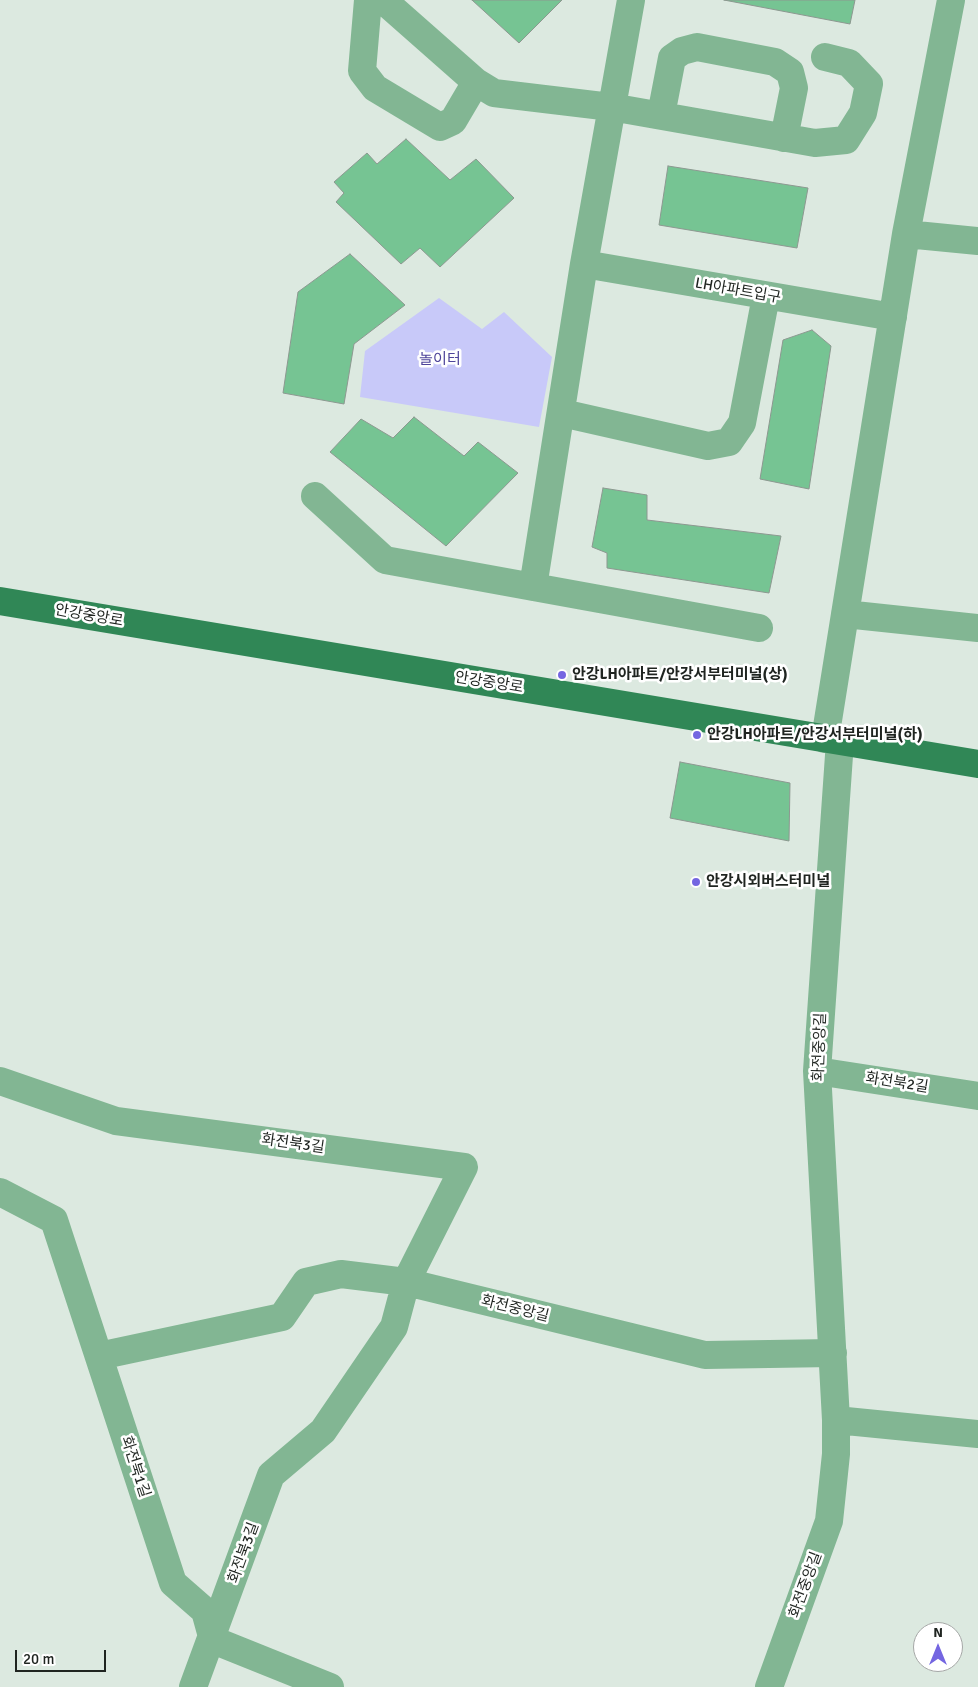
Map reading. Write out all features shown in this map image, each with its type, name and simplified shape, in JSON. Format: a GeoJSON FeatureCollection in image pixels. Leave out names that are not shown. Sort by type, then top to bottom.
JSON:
{"type":"FeatureCollection","features":[{"type":"Feature","properties":{"kind":"main road","name":"안강중앙로"},"geometry":{"type":"LineString","coordinates":[[0,601],[978,764]]}},
{"type":"Feature","properties":{"kind":"street"},"geometry":{"type":"LineString","coordinates":[[368,0],[362,71],[375,88],[440,128],[452,121],[476,82]]}},
{"type":"Feature","properties":{"kind":"street"},"geometry":{"type":"LineString","coordinates":[[383,0],[476,82],[494,92],[611,107],[815,143],[846,140],[863,113],[869,84],[849,63],[824,57]]}},
{"type":"Feature","properties":{"kind":"street"},"geometry":{"type":"LineString","coordinates":[[533,587],[584,264],[631,0]]}},
{"type":"Feature","properties":{"kind":"street","name":"화전중앙길"},"geometry":{"type":"LineString","coordinates":[[769,1687],[829,1521],[836,1454],[836,1420],[817,1071],[832,740],[845,614],[906,234],[951,0]]}},
{"type":"Feature","properties":{"kind":"street"},"geometry":{"type":"LineString","coordinates":[[661,115],[672,58],[696,47],[775,62],[790,72],[794,88],[784,138]]}},
{"type":"Feature","properties":{"kind":"street"},"geometry":{"type":"LineString","coordinates":[[906,234],[978,241]]}},
{"type":"Feature","properties":{"kind":"street","name":"LH아파트입구"},"geometry":{"type":"LineString","coordinates":[[584,264],[893,317]]}},
{"type":"Feature","properties":{"kind":"street"},"geometry":{"type":"LineString","coordinates":[[562,412],[708,446],[730,442],[742,423],[766,296]]}},
{"type":"Feature","properties":{"kind":"street"},"geometry":{"type":"LineString","coordinates":[[316,496],[385,560],[759,628]]}},
{"type":"Feature","properties":{"kind":"street"},"geometry":{"type":"LineString","coordinates":[[845,614],[978,628]]}},
{"type":"Feature","properties":{"kind":"street","name":"화전북2길"},"geometry":{"type":"LineString","coordinates":[[817,1071],[978,1096]]}},
{"type":"Feature","properties":{"kind":"street","name":"화전북3길"},"geometry":{"type":"LineString","coordinates":[[0,1082],[116,1120],[464,1167],[406,1282],[394,1327],[323,1431],[272,1475],[213,1640],[194,1687]]}},
{"type":"Feature","properties":{"kind":"street","name":"화전북1길"},"geometry":{"type":"LineString","coordinates":[[0,1192],[54,1220],[173,1583],[205,1611],[213,1640]]}},
{"type":"Feature","properties":{"kind":"street"},"geometry":{"type":"LineString","coordinates":[[99,1356],[282,1318],[306,1282],[341,1274],[406,1282]]}},
{"type":"Feature","properties":{"kind":"street","name":"화전중앙길"},"geometry":{"type":"LineString","coordinates":[[406,1282],[705,1355],[833,1354]]}},
{"type":"Feature","properties":{"kind":"street"},"geometry":{"type":"LineString","coordinates":[[836,1420],[978,1434]]}},
{"type":"Feature","properties":{"kind":"street"},"geometry":{"type":"LineString","coordinates":[[213,1640],[330,1687]]}},
{"type":"Feature","properties":{"kind":"green space","name":"놀이터"},"geometry":{"type":"Polygon","coordinates":[[[439,298],[482,329],[504,312],[552,357],[539,427],[360,397],[365,351],[439,298]]]}},
{"type":"Feature","properties":{"kind":"building"},"geometry":{"type":"Polygon","coordinates":[[[472,0],[562,0],[519,43],[472,0]]]}},
{"type":"Feature","properties":{"kind":"building"},"geometry":{"type":"Polygon","coordinates":[[[724,0],[855,0],[850,24],[724,0]]]}},
{"type":"Feature","properties":{"kind":"building"},"geometry":{"type":"Polygon","coordinates":[[[406,139],[450,180],[476,159],[514,198],[440,267],[420,248],[401,264],[336,202],[344,193],[334,182],[367,153],[377,164],[406,139]]]}},
{"type":"Feature","properties":{"kind":"building"},"geometry":{"type":"Polygon","coordinates":[[[668,166],[808,188],[797,248],[659,225],[668,166]]]}},
{"type":"Feature","properties":{"kind":"building"},"geometry":{"type":"Polygon","coordinates":[[[350,254],[405,305],[354,344],[344,404],[283,393],[298,292],[350,254]]]}},
{"type":"Feature","properties":{"kind":"building"},"geometry":{"type":"Polygon","coordinates":[[[812,330],[831,346],[809,489],[760,479],[783,340],[812,330]]]}},
{"type":"Feature","properties":{"kind":"building"},"geometry":{"type":"Polygon","coordinates":[[[414,417],[464,456],[478,442],[518,473],[446,546],[330,452],[361,419],[393,438],[414,417]]]}},
{"type":"Feature","properties":{"kind":"building"},"geometry":{"type":"Polygon","coordinates":[[[603,488],[647,495],[647,520],[781,536],[769,593],[607,568],[607,553],[592,547],[603,488]]]}},
{"type":"Feature","properties":{"kind":"building"},"geometry":{"type":"Polygon","coordinates":[[[680,762],[790,783],[789,841],[670,818],[680,762]]]}},
{"type":"Feature","properties":{"kind":"place","name":"안강LH아파트/안강서부터미널(상)"},"geometry":{"type":"Point","coordinates":[562,675]}},
{"type":"Feature","properties":{"kind":"place","name":"안강LH아파트/안강서부터미널(하)"},"geometry":{"type":"Point","coordinates":[697,735]}},
{"type":"Feature","properties":{"kind":"place","name":"안강시외버스터미널"},"geometry":{"type":"Point","coordinates":[696,882]}}]}
